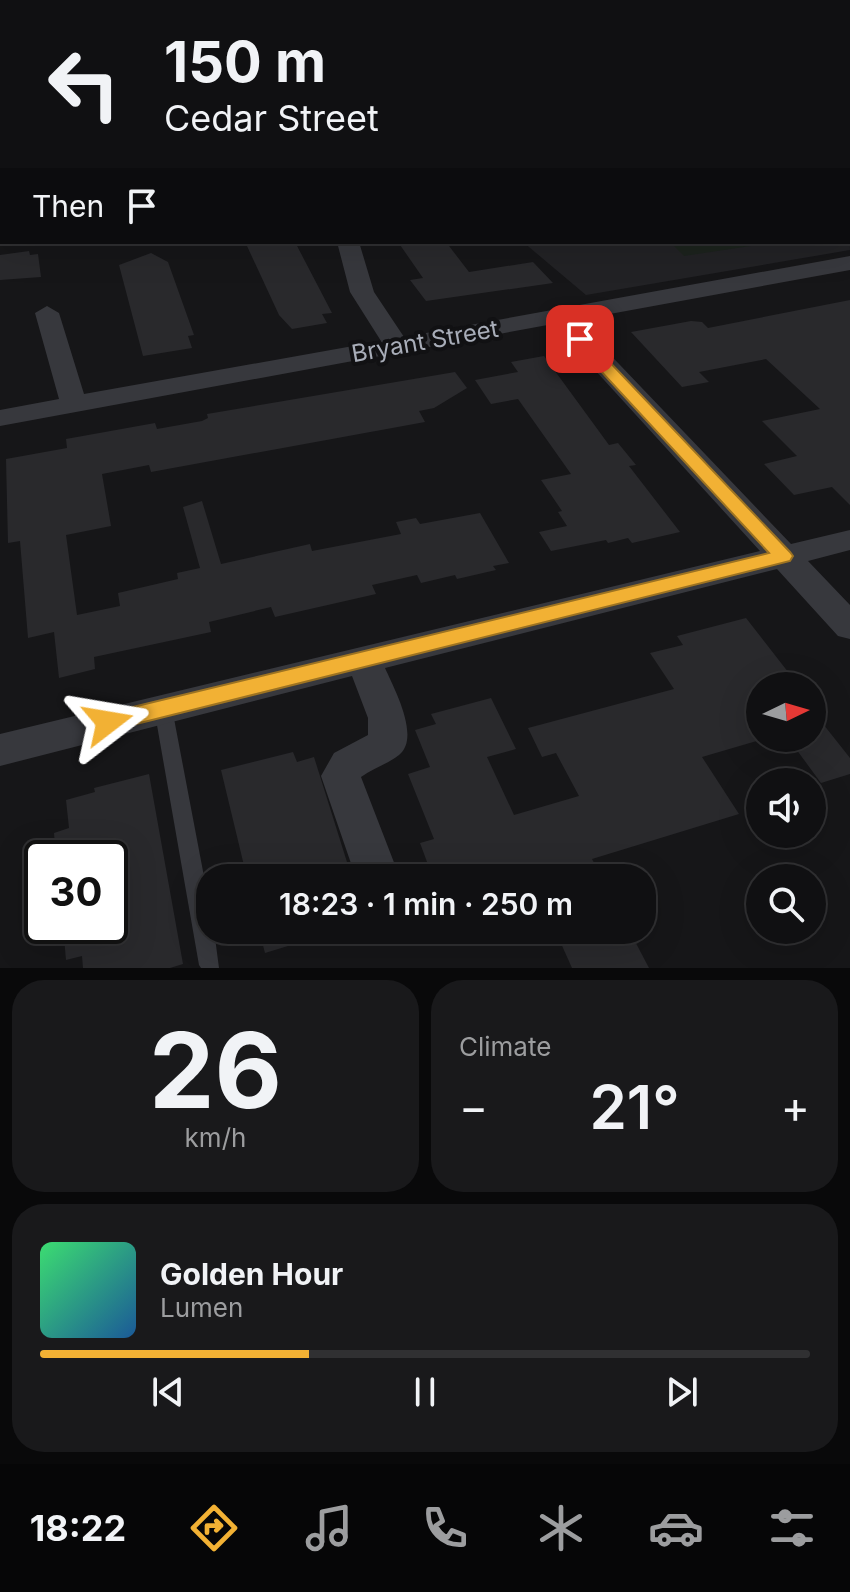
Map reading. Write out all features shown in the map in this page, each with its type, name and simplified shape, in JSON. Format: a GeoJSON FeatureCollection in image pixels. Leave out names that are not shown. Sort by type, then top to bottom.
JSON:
{"type":"FeatureCollection","features":[{"type":"Feature","properties":{"kind":"street"},"geometry":{"type":"LineString","coordinates":[[349,244],[362,292],[397,346]]}},
{"type":"Feature","properties":{"kind":"street","name":"Bryant Street"},"geometry":{"type":"LineString","coordinates":[[0,418],[850,263]]}},
{"type":"Feature","properties":{"kind":"street"},"geometry":{"type":"LineString","coordinates":[[47,313],[74,405]]}},
{"type":"Feature","properties":{"kind":"street"},"geometry":{"type":"LineString","coordinates":[[560,317],[850,627]]}},
{"type":"Feature","properties":{"kind":"street"},"geometry":{"type":"LineString","coordinates":[[0,750],[850,540]]}},
{"type":"Feature","properties":{"kind":"street"},"geometry":{"type":"LineString","coordinates":[[364,660],[387,718],[388,743],[348,764],[341,776],[373,864]]}},
{"type":"Feature","properties":{"kind":"lane"},"geometry":{"type":"LineString","coordinates":[[163,708],[210,965]]}},
{"type":"Feature","properties":{"kind":"shaded area"},"geometry":{"type":"Polygon","coordinates":[[[525,244],[850,244],[850,250],[586,295],[525,244]]]}},
{"type":"Feature","properties":{"kind":"shaded area"},"geometry":{"type":"Polygon","coordinates":[[[672,244],[757,245],[684,256],[672,244]]]}},
{"type":"Feature","properties":{"kind":"building"},"geometry":{"type":"Polygon","coordinates":[[[296,244],[332,313],[322,314],[327,323],[292,329],[279,315],[247,246],[296,244]]]}},
{"type":"Feature","properties":{"kind":"building"},"geometry":{"type":"Polygon","coordinates":[[[399,244],[448,244],[469,272],[533,262],[553,283],[426,301],[410,280],[423,278],[399,244]]]}},
{"type":"Feature","properties":{"kind":"building"},"geometry":{"type":"Polygon","coordinates":[[[29,251],[30,255],[38,254],[41,277],[0,280],[0,255],[29,251]]]}},
{"type":"Feature","properties":{"kind":"building"},"geometry":{"type":"Polygon","coordinates":[[[151,253],[168,262],[194,335],[188,336],[192,348],[143,356],[119,265],[151,253]]]}},
{"type":"Feature","properties":{"kind":"building"},"geometry":{"type":"Polygon","coordinates":[[[850,300],[850,505],[832,487],[794,495],[764,464],[797,456],[762,421],[820,409],[766,359],[699,372],[709,382],[682,387],[631,332],[691,321],[702,322],[708,328],[850,300]]]}},
{"type":"Feature","properties":{"kind":"building"},"geometry":{"type":"Polygon","coordinates":[[[544,356],[609,445],[618,443],[636,465],[629,466],[680,532],[632,543],[628,538],[608,543],[606,540],[551,551],[539,532],[567,526],[558,512],[562,511],[541,480],[571,474],[518,399],[491,404],[475,380],[518,372],[511,362],[544,356]]]}},
{"type":"Feature","properties":{"kind":"building"},"geometry":{"type":"Polygon","coordinates":[[[455,372],[467,388],[434,408],[419,411],[425,422],[151,472],[149,465],[102,474],[111,526],[66,535],[77,615],[120,606],[118,593],[178,579],[177,573],[200,568],[183,507],[202,501],[221,564],[310,544],[312,551],[401,534],[396,522],[416,518],[420,524],[480,513],[509,563],[493,566],[496,570],[457,579],[455,575],[421,583],[417,575],[372,585],[376,594],[275,617],[271,607],[209,622],[211,632],[94,657],[95,669],[59,678],[54,632],[28,638],[20,541],[8,543],[6,459],[67,448],[66,439],[155,423],[157,429],[202,421],[208,418],[207,414],[455,372]]]}},
{"type":"Feature","properties":{"kind":"building"},"geometry":{"type":"Polygon","coordinates":[[[746,618],[788,672],[746,672],[746,744],[702,757],[739,814],[592,859],[595,864],[428,864],[420,843],[434,839],[408,774],[430,767],[415,730],[436,724],[431,714],[491,698],[516,749],[487,757],[514,815],[579,796],[556,753],[542,757],[528,728],[674,689],[650,653],[683,645],[677,636],[746,618]]]}},
{"type":"Feature","properties":{"kind":"building"},"geometry":{"type":"Polygon","coordinates":[[[826,728],[850,758],[850,774],[826,781],[826,768],[810,768],[798,752],[826,752],[826,728]]]}},
{"type":"Feature","properties":{"kind":"building"},"geometry":{"type":"Polygon","coordinates":[[[293,752],[297,762],[314,757],[348,864],[244,864],[221,770],[293,752]]]}},
{"type":"Feature","properties":{"kind":"building"},"geometry":{"type":"Polygon","coordinates":[[[149,774],[183,964],[170,968],[83,968],[82,956],[66,960],[65,944],[128,944],[128,840],[55,840],[54,833],[69,828],[66,800],[95,792],[94,788],[149,774]]]}},
{"type":"Feature","properties":{"kind":"building"},"geometry":{"type":"Polygon","coordinates":[[[263,944],[294,944],[265,953],[263,944]]]}},
{"type":"Feature","properties":{"kind":"building"},"geometry":{"type":"Polygon","coordinates":[[[561,944],[636,944],[649,968],[572,968],[561,944]]]}},
{"type":"Feature","properties":{"kind":"route"},"geometry":{"type":"LineString","coordinates":[[108,722],[783,556],[580,339]]}}]}
